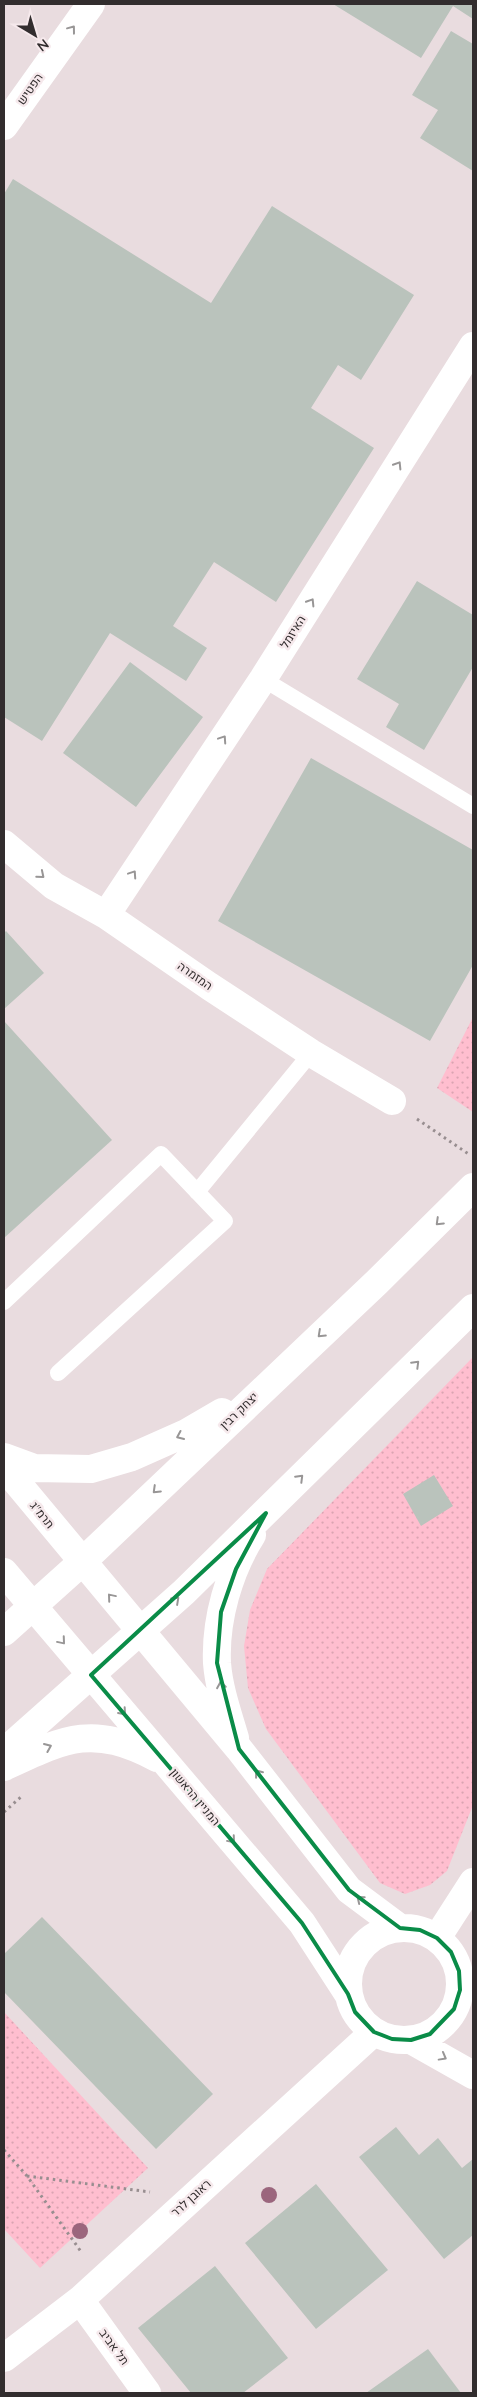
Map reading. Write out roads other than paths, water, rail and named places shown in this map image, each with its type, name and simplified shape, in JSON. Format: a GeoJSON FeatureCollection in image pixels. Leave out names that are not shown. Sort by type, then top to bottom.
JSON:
{"type":"FeatureCollection","features":[{"type":"Feature","properties":{"kind":"street","name":"הפטיש"},"geometry":{"type":"LineString","coordinates":[[4,126],[91,4]]}},
{"type":"Feature","properties":{"kind":"street","name":"האיזמל"},"geometry":{"type":"LineString","coordinates":[[106,915],[263,679],[473,346]]}},
{"type":"Feature","properties":{"kind":"street","name":"המזמרה"},"geometry":{"type":"LineString","coordinates":[[4,844],[54,886],[106,915],[311,1053],[392,1101]]}},
{"type":"Feature","properties":{"kind":"street","name":"יצחק רבין"},"geometry":{"type":"LineString","coordinates":[[4,1632],[82,1562],[377,1282],[473,1187]]}},
{"type":"Feature","properties":{"kind":"street"},"geometry":{"type":"LineString","coordinates":[[4,1752],[140,1633],[266,1513],[473,1308]]}},
{"type":"Feature","properties":{"kind":"street"},"geometry":{"type":"LineString","coordinates":[[4,1457],[34,1468],[91,1469],[132,1457],[186,1433],[231,1407],[280,1372]]}},
{"type":"Feature","properties":{"kind":"street","name":"תרמ\"ג"},"geometry":{"type":"LineString","coordinates":[[4,1467],[82,1562]]}},
{"type":"Feature","properties":{"kind":"street"},"geometry":{"type":"LineString","coordinates":[[239,1749],[223,1697],[217,1663],[221,1612],[243,1553],[266,1513]]}},
{"type":"Feature","properties":{"kind":"street"},"geometry":{"type":"LineString","coordinates":[[82,1562],[239,1749],[349,1890],[400,1928]]}},
{"type":"Feature","properties":{"kind":"street"},"geometry":{"type":"LineString","coordinates":[[4,1572],[32,1606]]}},
{"type":"Feature","properties":{"kind":"street","name":"המניין הראשון"},"geometry":{"type":"LineString","coordinates":[[32,1606],[302,1923],[348,1994]]}},
{"type":"Feature","properties":{"kind":"street"},"geometry":{"type":"LineString","coordinates":[[4,1767],[64,1740],[93,1737],[120,1742],[166,1763]]}},
{"type":"Feature","properties":{"kind":"street"},"geometry":{"type":"LineString","coordinates":[[437,1938],[473,1882]]}},
{"type":"Feature","properties":{"kind":"street"},"geometry":{"type":"LineString","coordinates":[[459,1971],[460,1990],[454,2009],[442,2025],[430,2034],[411,2040],[392,2039],[374,2032],[355,2012],[348,1994],[348,1974],[355,1956],[367,1941],[381,1933],[400,1928],[420,1930],[437,1938],[451,1952],[459,1971],[473,2008]]}},
{"type":"Feature","properties":{"kind":"street","name":"ראובן לרר"},"geometry":{"type":"LineString","coordinates":[[4,2358],[80,2300],[374,2032]]}},
{"type":"Feature","properties":{"kind":"street"},"geometry":{"type":"LineString","coordinates":[[411,2040],[473,2075]]}},
{"type":"Feature","properties":{"kind":"street","name":"תל אביב"},"geometry":{"type":"LineString","coordinates":[[80,2300],[147,2393]]}},
{"type":"Feature","properties":{"kind":"lane"},"geometry":{"type":"LineString","coordinates":[[263,679],[473,806]]}},
{"type":"Feature","properties":{"kind":"lane"},"geometry":{"type":"LineString","coordinates":[[197,1192],[311,1053]]}},
{"type":"Feature","properties":{"kind":"lane"},"geometry":{"type":"LineString","coordinates":[[4,1302],[161,1154],[224,1221],[58,1373]]}}]}
